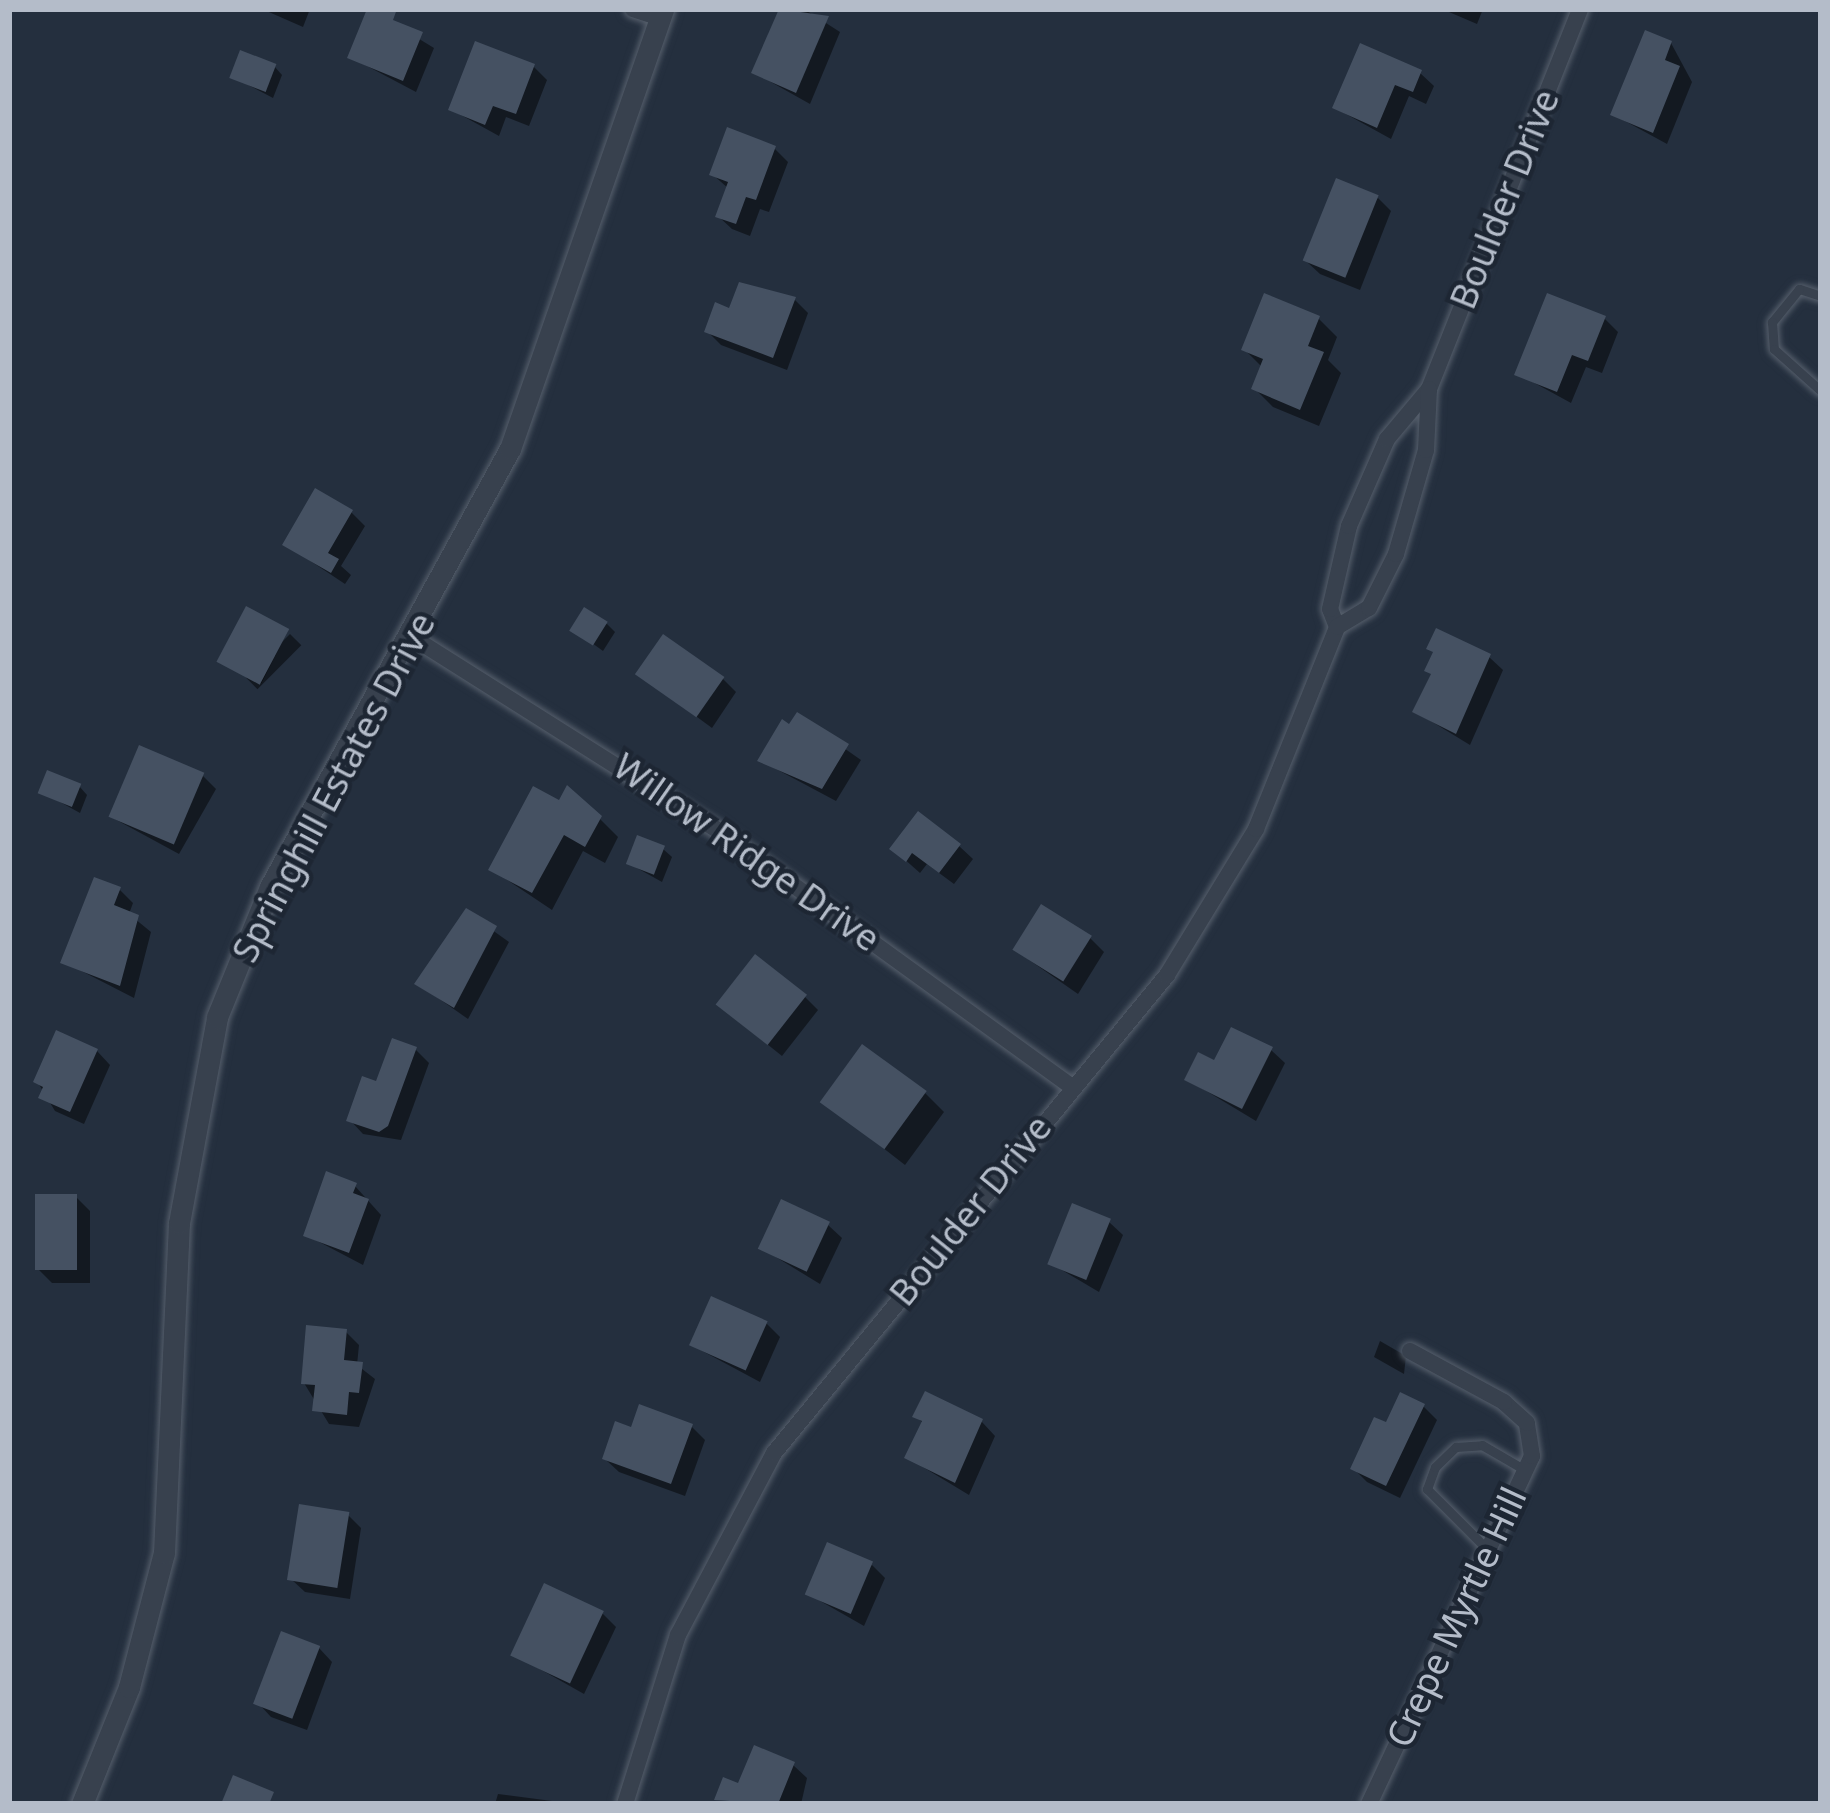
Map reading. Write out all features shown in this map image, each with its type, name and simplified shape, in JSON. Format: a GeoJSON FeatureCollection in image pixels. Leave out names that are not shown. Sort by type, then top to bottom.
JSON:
{"type":"FeatureCollection","features":[{"type":"Feature","properties":{"kind":"street"},"geometry":{"type":"LineString","coordinates":[[633,9],[661,14]]}},
{"type":"Feature","properties":{"kind":"street","name":"Boulder Drive"},"geometry":{"type":"LineString","coordinates":[[1337,627],[1330,609],[1349,526],[1387,439],[1429,389],[1580,9]]}},
{"type":"Feature","properties":{"kind":"street","name":"Springhill Estates Drive"},"geometry":{"type":"LineString","coordinates":[[82,1804],[129,1687],[164,1553],[179,1223],[213,1030],[271,886],[478,518],[536,384],[661,14]]}},
{"type":"Feature","properties":{"kind":"street","name":"Boulder Drive"},"geometry":{"type":"LineString","coordinates":[[625,1804],[678,1635],[774,1453],[1070,1085],[1168,975],[1256,829],[1337,627],[1369,608],[1396,554],[1426,450],[1429,389]]}},
{"type":"Feature","properties":{"kind":"street","name":"Willow Ridge Drive"},"geometry":{"type":"LineString","coordinates":[[412,637],[713,826],[1070,1085]]}},
{"type":"Feature","properties":{"kind":"street","name":"Crepe Myrtle Hill"},"geometry":{"type":"LineString","coordinates":[[1369,1804],[1532,1456],[1527,1423],[1410,1351]]}},
{"type":"Feature","properties":{"kind":"lane"},"geometry":{"type":"LineString","coordinates":[[1821,296],[1798,289],[1772,322],[1774,349],[1821,391]]}},
{"type":"Feature","properties":{"kind":"lane"},"geometry":{"type":"LineString","coordinates":[[1487,1549],[1427,1489],[1435,1467],[1456,1447],[1482,1444],[1525,1470]]}},
{"type":"Feature","properties":{"kind":"building"},"geometry":{"type":"Polygon","coordinates":[[[367,9],[397,9],[393,20],[423,32],[403,81],[347,58],[367,9]]]}},
{"type":"Feature","properties":{"kind":"building"},"geometry":{"type":"Polygon","coordinates":[[[779,9],[829,16],[796,93],[751,73],[779,9]]]}},
{"type":"Feature","properties":{"kind":"building"},"geometry":{"type":"Polygon","coordinates":[[[1645,30],[1672,41],[1665,60],[1680,66],[1653,133],[1610,115],[1645,30]]]}},
{"type":"Feature","properties":{"kind":"building"},"geometry":{"type":"Polygon","coordinates":[[[475,41],[535,64],[516,114],[493,106],[485,125],[448,110],[475,41]]]}},
{"type":"Feature","properties":{"kind":"building"},"geometry":{"type":"Polygon","coordinates":[[[1360,43],[1422,70],[1413,92],[1395,85],[1377,128],[1332,108],[1360,43]]]}},
{"type":"Feature","properties":{"kind":"building"},"geometry":{"type":"Polygon","coordinates":[[[240,50],[276,64],[266,92],[229,78],[240,50]]]}},
{"type":"Feature","properties":{"kind":"building"},"geometry":{"type":"Polygon","coordinates":[[[727,127],[776,146],[756,200],[746,197],[736,224],[715,217],[728,182],[709,175],[727,127]]]}},
{"type":"Feature","properties":{"kind":"building"},"geometry":{"type":"Polygon","coordinates":[[[1336,178],[1379,195],[1345,278],[1303,261],[1336,178]]]}},
{"type":"Feature","properties":{"kind":"building"},"geometry":{"type":"Polygon","coordinates":[[[739,282],[796,297],[773,358],[704,332],[715,302],[729,308],[739,282]]]}},
{"type":"Feature","properties":{"kind":"building"},"geometry":{"type":"Polygon","coordinates":[[[1264,293],[1320,316],[1308,346],[1324,352],[1300,410],[1251,389],[1263,359],[1241,350],[1264,293]]]}},
{"type":"Feature","properties":{"kind":"building"},"geometry":{"type":"Polygon","coordinates":[[[1547,293],[1606,316],[1588,361],[1572,355],[1557,392],[1514,375],[1547,293]]]}},
{"type":"Feature","properties":{"kind":"building"},"geometry":{"type":"Polygon","coordinates":[[[315,488],[353,510],[328,553],[339,559],[331,573],[282,545],[315,488]]]}},
{"type":"Feature","properties":{"kind":"building"},"geometry":{"type":"Polygon","coordinates":[[[246,606],[289,629],[260,685],[216,662],[246,606]]]}},
{"type":"Feature","properties":{"kind":"building"},"geometry":{"type":"Polygon","coordinates":[[[584,607],[608,622],[593,646],[569,631],[584,607]]]}},
{"type":"Feature","properties":{"kind":"building"},"geometry":{"type":"Polygon","coordinates":[[[1436,628],[1491,654],[1456,734],[1412,712],[1431,674],[1424,671],[1433,652],[1426,649],[1436,628]]]}},
{"type":"Feature","properties":{"kind":"building"},"geometry":{"type":"Polygon","coordinates":[[[663,634],[724,677],[696,717],[635,674],[663,634]]]}},
{"type":"Feature","properties":{"kind":"building"},"geometry":{"type":"Polygon","coordinates":[[[797,712],[849,744],[822,789],[757,761],[782,719],[789,724],[797,712]]]}},
{"type":"Feature","properties":{"kind":"building"},"geometry":{"type":"Polygon","coordinates":[[[139,745],[204,773],[174,845],[109,817],[139,745]]]}},
{"type":"Feature","properties":{"kind":"building"},"geometry":{"type":"Polygon","coordinates":[[[47,770],[81,784],[72,807],[38,793],[47,770]]]}},
{"type":"Feature","properties":{"kind":"building"},"geometry":{"type":"Polygon","coordinates":[[[567,785],[602,816],[585,847],[564,835],[532,893],[488,870],[533,786],[559,800],[567,785]]]}},
{"type":"Feature","properties":{"kind":"building"},"geometry":{"type":"Polygon","coordinates":[[[918,811],[961,844],[939,873],[912,853],[906,862],[889,849],[918,811]]]}},
{"type":"Feature","properties":{"kind":"building"},"geometry":{"type":"Polygon","coordinates":[[[637,835],[665,846],[654,875],[626,864],[637,835]]]}},
{"type":"Feature","properties":{"kind":"building"},"geometry":{"type":"Polygon","coordinates":[[[94,877],[121,887],[114,905],[139,915],[120,986],[60,963],[94,877]]]}},
{"type":"Feature","properties":{"kind":"building"},"geometry":{"type":"Polygon","coordinates":[[[1041,904],[1092,936],[1063,982],[1012,950],[1041,904]]]}},
{"type":"Feature","properties":{"kind":"building"},"geometry":{"type":"Polygon","coordinates":[[[466,908],[497,926],[454,1008],[414,984],[466,908]]]}},
{"type":"Feature","properties":{"kind":"building"},"geometry":{"type":"Polygon","coordinates":[[[755,954],[807,995],[768,1045],[716,1004],[755,954]]]}},
{"type":"Feature","properties":{"kind":"building"},"geometry":{"type":"Polygon","coordinates":[[[1231,1027],[1273,1047],[1242,1109],[1184,1080],[1198,1052],[1214,1060],[1231,1027]]]}},
{"type":"Feature","properties":{"kind":"building"},"geometry":{"type":"Polygon","coordinates":[[[56,1030],[98,1049],[70,1112],[38,1098],[43,1087],[33,1082],[56,1030]]]}},
{"type":"Feature","properties":{"kind":"building"},"geometry":{"type":"Polygon","coordinates":[[[392,1038],[417,1047],[388,1126],[379,1132],[346,1121],[362,1076],[376,1081],[392,1038]]]}},
{"type":"Feature","properties":{"kind":"building"},"geometry":{"type":"Polygon","coordinates":[[[862,1044],[927,1091],[884,1149],[820,1102],[862,1044]]]}},
{"type":"Feature","properties":{"kind":"building"},"geometry":{"type":"Polygon","coordinates":[[[326,1171],[357,1183],[353,1193],[369,1199],[349,1253],[303,1236],[326,1171]]]}},
{"type":"Feature","properties":{"kind":"building"},"geometry":{"type":"Polygon","coordinates":[[[35,1194],[77,1194],[77,1270],[35,1270],[35,1194]]]}},
{"type":"Feature","properties":{"kind":"building"},"geometry":{"type":"Polygon","coordinates":[[[781,1199],[830,1222],[807,1272],[758,1249],[781,1199]]]}},
{"type":"Feature","properties":{"kind":"building"},"geometry":{"type":"Polygon","coordinates":[[[1072,1203],[1111,1219],[1086,1280],[1047,1264],[1072,1203]]]}},
{"type":"Feature","properties":{"kind":"building"},"geometry":{"type":"Polygon","coordinates":[[[711,1296],[768,1321],[746,1371],[689,1345],[711,1296]]]}},
{"type":"Feature","properties":{"kind":"building"},"geometry":{"type":"Polygon","coordinates":[[[306,1325],[347,1329],[344,1360],[363,1362],[359,1393],[349,1392],[347,1415],[312,1411],[315,1385],[301,1384],[306,1325]]]}},
{"type":"Feature","properties":{"kind":"building"},"geometry":{"type":"Polygon","coordinates":[[[925,1391],[983,1419],[955,1483],[904,1458],[922,1421],[912,1417],[925,1391]]]}},
{"type":"Feature","properties":{"kind":"building"},"geometry":{"type":"Polygon","coordinates":[[[1400,1392],[1425,1404],[1386,1486],[1350,1469],[1374,1417],[1386,1422],[1400,1392]]]}},
{"type":"Feature","properties":{"kind":"building"},"geometry":{"type":"Polygon","coordinates":[[[639,1404],[693,1424],[671,1484],[602,1459],[615,1421],[631,1427],[639,1404]]]}},
{"type":"Feature","properties":{"kind":"building"},"geometry":{"type":"Polygon","coordinates":[[[299,1504],[349,1512],[337,1588],[287,1580],[299,1504]]]}},
{"type":"Feature","properties":{"kind":"building"},"geometry":{"type":"Polygon","coordinates":[[[827,1542],[873,1562],[851,1614],[805,1594],[827,1542]]]}},
{"type":"Feature","properties":{"kind":"building"},"geometry":{"type":"Polygon","coordinates":[[[544,1583],[604,1611],[570,1683],[510,1656],[544,1583]]]}},
{"type":"Feature","properties":{"kind":"building"},"geometry":{"type":"Polygon","coordinates":[[[281,1631],[320,1646],[292,1719],[253,1704],[281,1631]]]}},
{"type":"Feature","properties":{"kind":"building"},"geometry":{"type":"Polygon","coordinates":[[[754,1745],[795,1762],[778,1804],[714,1800],[723,1777],[738,1783],[754,1745]]]}},
{"type":"Feature","properties":{"kind":"building"},"geometry":{"type":"Polygon","coordinates":[[[233,1775],[274,1792],[269,1804],[221,1804],[233,1775]]]}}]}
